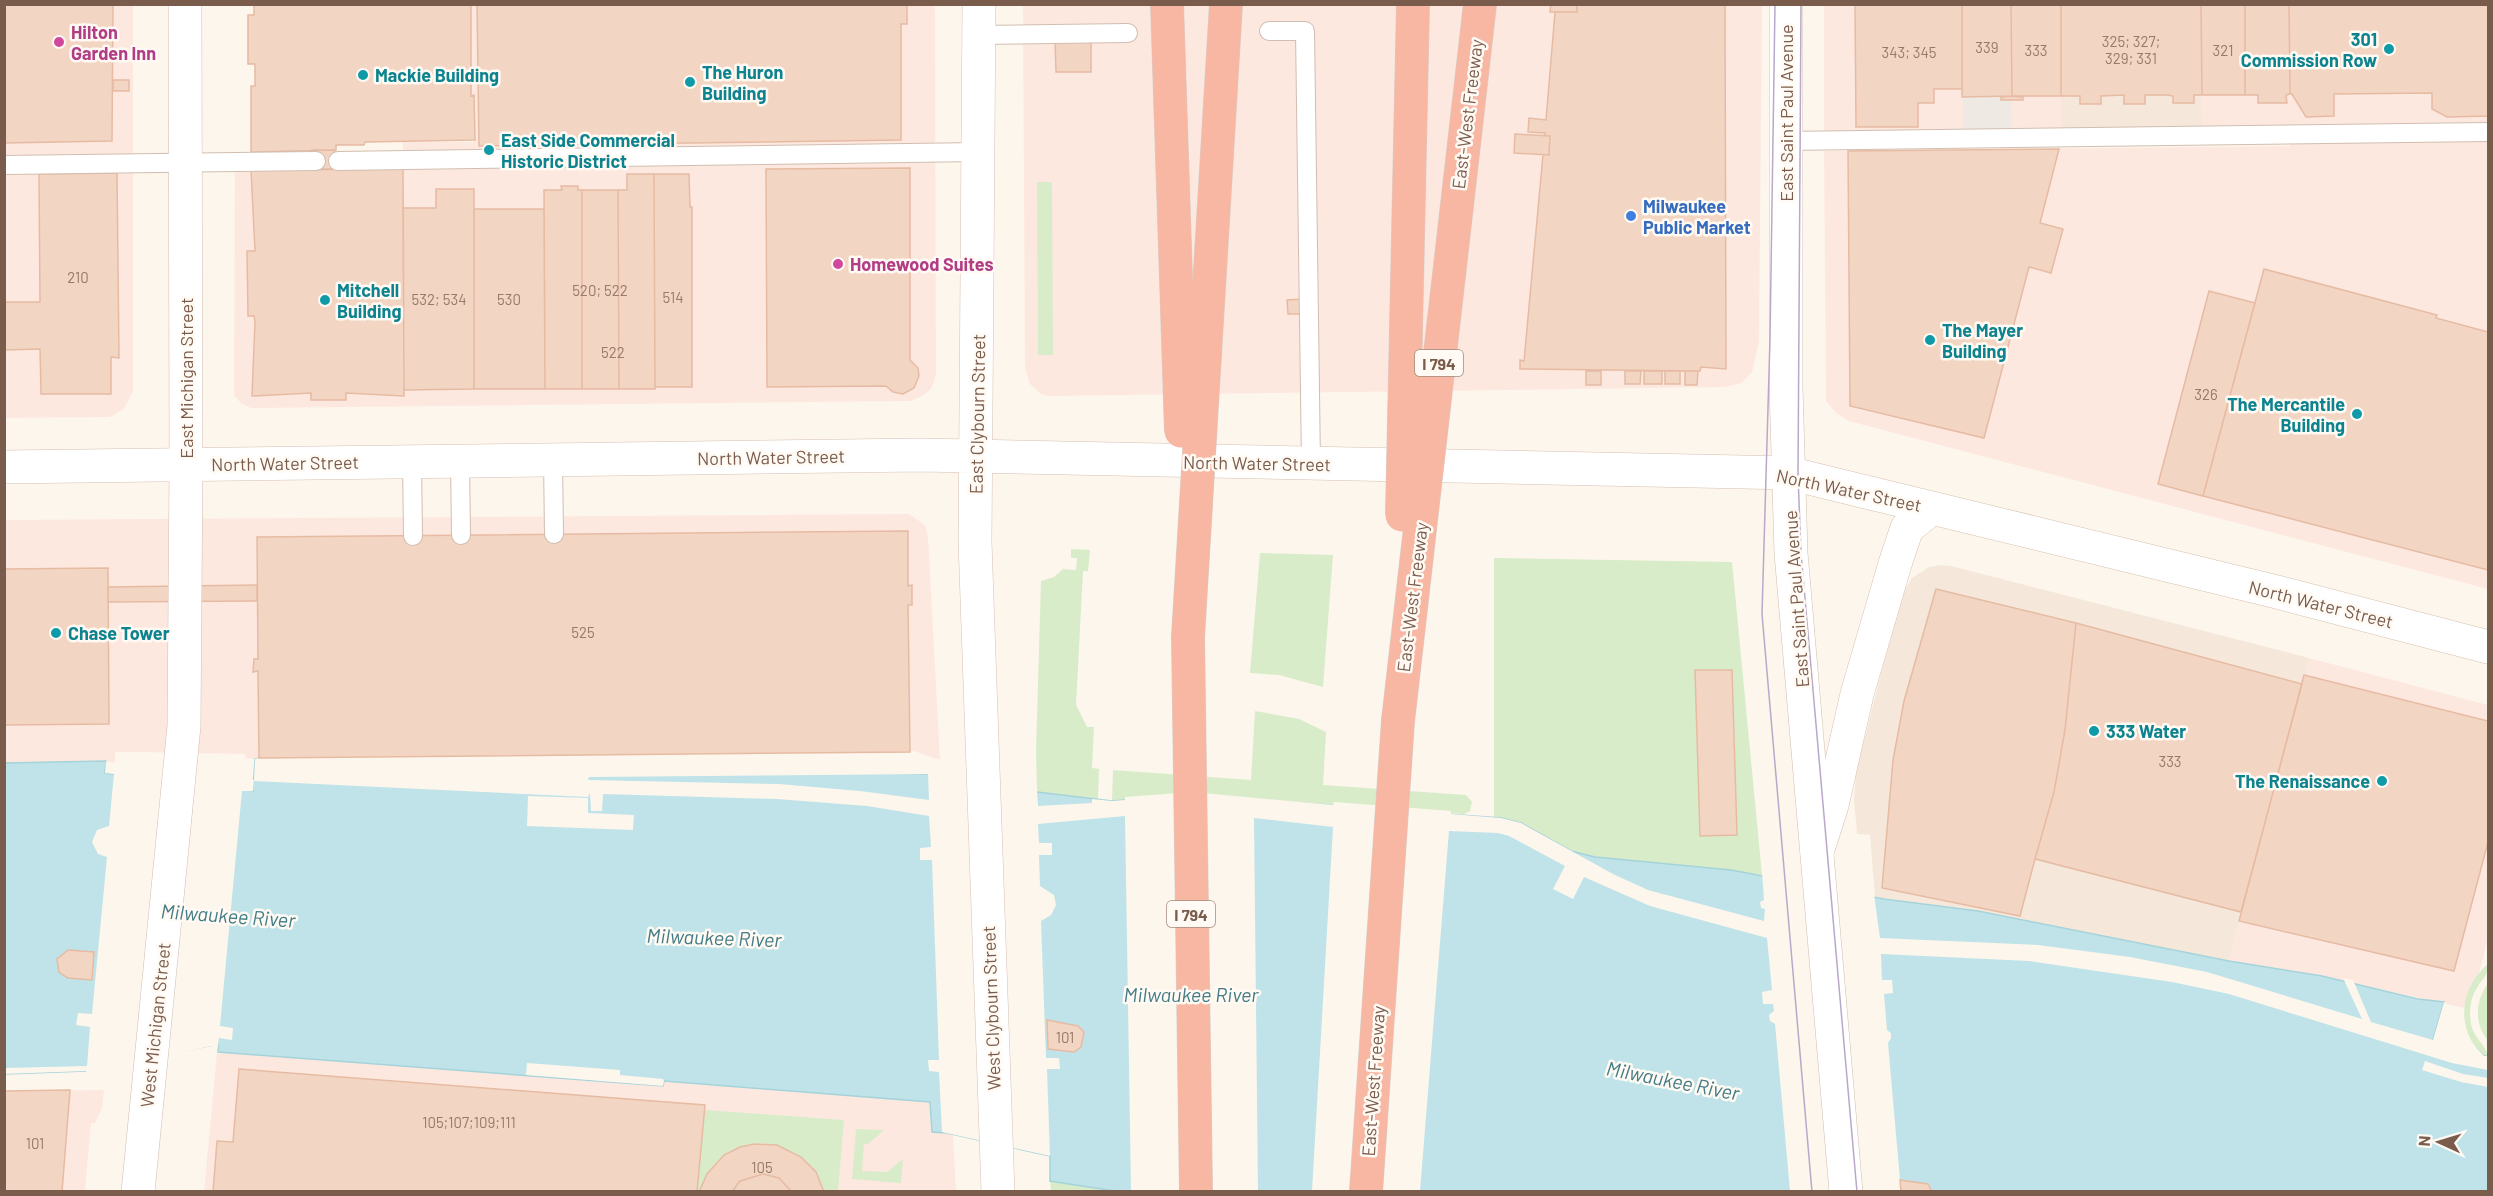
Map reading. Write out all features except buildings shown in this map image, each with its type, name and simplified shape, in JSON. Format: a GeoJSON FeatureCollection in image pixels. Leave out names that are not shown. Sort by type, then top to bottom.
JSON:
{"type":"FeatureCollection","features":[{"type":"Feature","properties":{"kind":"highway","name":"I 794"},"geometry":{"type":"LineString","coordinates":[[1167,4],[1188,637],[1196,1191]]}},
{"type":"Feature","properties":{"kind":"highway"},"geometry":{"type":"LineString","coordinates":[[1188,637],[1226,4]]}},
{"type":"Feature","properties":{"kind":"highway"},"geometry":{"type":"LineString","coordinates":[[1398,721],[1413,4]]}},
{"type":"Feature","properties":{"kind":"highway","name":"East-West Freeway"},"geometry":{"type":"LineString","coordinates":[[1366,1191],[1398,721],[1480,4]]}},
{"type":"Feature","properties":{"kind":"main road","name":"East Michigan Street"},"geometry":{"type":"LineString","coordinates":[[182,752],[186,465],[185,4]]}},
{"type":"Feature","properties":{"kind":"main road","name":"East Saint Paul Avenue"},"geometry":{"type":"LineString","coordinates":[[1786,4],[1788,473],[1791,553],[1846,1191]]}},
{"type":"Feature","properties":{"kind":"main road","name":"East Clybourn Street"},"geometry":{"type":"LineString","coordinates":[[979,20],[975,542],[984,824]]}},
{"type":"Feature","properties":{"kind":"main road","name":"North Water Street"},"geometry":{"type":"LineString","coordinates":[[4,467],[921,455],[1788,473],[2265,589],[2488,647]]}},
{"type":"Feature","properties":{"kind":"main road"},"geometry":{"type":"LineString","coordinates":[[1817,852],[1832,805],[1857,694],[1907,528],[1932,508]]}},
{"type":"Feature","properties":{"kind":"main road","name":"West Michigan Street"},"geometry":{"type":"LineString","coordinates":[[138,1191],[182,752]]}},
{"type":"Feature","properties":{"kind":"main road","name":"West Clybourn Street"},"geometry":{"type":"LineString","coordinates":[[984,824],[998,1191]]}},
{"type":"Feature","properties":{"kind":"lane"},"geometry":{"type":"LineString","coordinates":[[979,20],[1128,33]]}},
{"type":"Feature","properties":{"kind":"lane"},"geometry":{"type":"LineString","coordinates":[[1269,31],[1305,31],[1311,464]]}},
{"type":"Feature","properties":{"kind":"lane"},"geometry":{"type":"LineString","coordinates":[[1785,141],[2488,132]]}},
{"type":"Feature","properties":{"kind":"lane"},"geometry":{"type":"LineString","coordinates":[[338,160],[979,152]]}},
{"type":"Feature","properties":{"kind":"lane"},"geometry":{"type":"LineString","coordinates":[[4,165],[316,161]]}},
{"type":"Feature","properties":{"kind":"lane"},"geometry":{"type":"LineString","coordinates":[[553,460],[554,534]]}},
{"type":"Feature","properties":{"kind":"lane"},"geometry":{"type":"LineString","coordinates":[[460,461],[461,536]]}},
{"type":"Feature","properties":{"kind":"lane"},"geometry":{"type":"LineString","coordinates":[[412,462],[413,536]]}},
{"type":"Feature","properties":{"kind":"shaded area"},"geometry":{"type":"Polygon","coordinates":[[[4,5],[133,5],[133,391],[124,409],[110,417],[5,418],[4,5]]]}},
{"type":"Feature","properties":{"kind":"shaded area"},"geometry":{"type":"Polygon","coordinates":[[[471,5],[935,5],[936,375],[931,389],[910,401],[251,408],[241,403],[234,395],[235,152],[403,151],[403,142],[474,142],[474,96],[471,96],[471,5]]]}},
{"type":"Feature","properties":{"kind":"shaded area"},"geometry":{"type":"Polygon","coordinates":[[[1023,5],[1762,5],[1759,342],[1752,372],[1742,383],[1725,387],[1048,396],[1041,394],[1030,384],[1025,368],[1023,5]]]}},
{"type":"Feature","properties":{"kind":"shaded area"},"geometry":{"type":"Polygon","coordinates":[[[1824,5],[1962,5],[1963,131],[1824,132],[1824,5]]]}},
{"type":"Feature","properties":{"kind":"shaded area"},"geometry":{"type":"Polygon","coordinates":[[[1962,5],[2011,5],[2012,130],[1963,131],[1962,5]]]}},
{"type":"Feature","properties":{"kind":"shaded area"},"geometry":{"type":"Polygon","coordinates":[[[2011,5],[2061,5],[2061,130],[2012,130],[2011,5]]]}},
{"type":"Feature","properties":{"kind":"shaded area"},"geometry":{"type":"Polygon","coordinates":[[[2061,5],[2201,5],[2202,126],[2162,126],[2161,130],[2061,130],[2061,5]]]}},
{"type":"Feature","properties":{"kind":"shaded area"},"geometry":{"type":"Polygon","coordinates":[[[2201,5],[2488,5],[2488,589],[1849,421],[1836,413],[1826,401],[1824,151],[2290,146],[2289,125],[2202,126],[2201,5]]]}},
{"type":"Feature","properties":{"kind":"shaded area"},"geometry":{"type":"Polygon","coordinates":[[[909,514],[925,525],[928,537],[940,760],[914,751],[255,759],[245,758],[245,754],[115,752],[115,762],[5,763],[4,520],[909,514]]]}},
{"type":"Feature","properties":{"kind":"shaded area","name":"333 Water"},"geometry":{"type":"Polygon","coordinates":[[[1940,565],[2309,658],[2229,961],[1978,911],[1875,897],[1870,835],[1857,834],[1854,800],[1856,773],[1900,598],[1912,578],[1929,567],[1940,565]]]}},
{"type":"Feature","properties":{"kind":"shaded area","name":"The Renaissance"},"geometry":{"type":"Polygon","coordinates":[[[2309,658],[2488,705],[2488,939],[2479,972],[2471,984],[2464,1008],[2322,976],[2229,961],[2309,658]]]}},
{"type":"Feature","properties":{"kind":"shaded area"},"geometry":{"type":"Polygon","coordinates":[[[217,1052],[662,1086],[664,1081],[931,1102],[932,1132],[953,1134],[956,1191],[204,1192],[217,1052]]]}},
{"type":"Feature","properties":{"kind":"shaded area"},"geometry":{"type":"Polygon","coordinates":[[[104,1090],[102,1108],[95,1123],[91,1123],[85,1191],[5,1191],[4,1091],[104,1090]]]}},
{"type":"Feature","properties":{"kind":"green space"},"geometry":{"type":"Polygon","coordinates":[[[1037,182],[1052,182],[1053,355],[1038,355],[1037,182]]]}},
{"type":"Feature","properties":{"kind":"green space"},"geometry":{"type":"Polygon","coordinates":[[[1071,549],[1090,550],[1088,571],[1083,571],[1076,705],[1087,727],[1094,727],[1092,768],[1099,769],[1098,799],[1037,792],[1041,581],[1054,577],[1063,569],[1076,570],[1077,558],[1071,558],[1071,549]]]}},
{"type":"Feature","properties":{"kind":"green space"},"geometry":{"type":"Polygon","coordinates":[[[1260,553],[1333,555],[1323,687],[1279,675],[1250,673],[1260,553]]]}},
{"type":"Feature","properties":{"kind":"green space"},"geometry":{"type":"Polygon","coordinates":[[[1494,558],[1732,562],[1762,875],[1595,857],[1571,851],[1521,823],[1494,817],[1494,558]]]}},
{"type":"Feature","properties":{"kind":"green space"},"geometry":{"type":"Polygon","coordinates":[[[1255,711],[1299,719],[1326,732],[1323,785],[1466,795],[1472,802],[1470,811],[1464,814],[1192,795],[1112,801],[1113,770],[1251,780],[1255,711]]]}},
{"type":"Feature","properties":{"kind":"green space"},"geometry":{"type":"Polygon","coordinates":[[[2488,964],[2486,974],[2471,1001],[2470,1010],[2472,1029],[2488,1056],[2484,1056],[2468,1034],[2464,1009],[2471,985],[2488,964]]]}},
{"type":"Feature","properties":{"kind":"green space"},"geometry":{"type":"Polygon","coordinates":[[[2488,983],[2488,1041],[2480,1027],[2478,1012],[2488,983]]]}},
{"type":"Feature","properties":{"kind":"green space"},"geometry":{"type":"Polygon","coordinates":[[[705,1110],[844,1120],[838,1191],[824,1191],[818,1176],[797,1154],[768,1144],[753,1144],[738,1147],[719,1159],[697,1192],[705,1110]]]}},
{"type":"Feature","properties":{"kind":"green space"},"geometry":{"type":"Polygon","coordinates":[[[856,1129],[884,1130],[868,1144],[864,1144],[862,1171],[887,1172],[903,1159],[901,1183],[852,1179],[856,1129]]]}},
{"type":"Feature","properties":{"kind":"green space"},"geometry":{"type":"Polygon","coordinates":[[[1050,1181],[1121,1191],[1051,1191],[1050,1181]]]}},
{"type":"Feature","properties":{"kind":"water","name":"Milwaukee River"},"geometry":{"type":"Polygon","coordinates":[[[255,759],[928,774],[1037,792],[1112,801],[1192,795],[1501,818],[1521,823],[1571,851],[1595,857],[1731,870],[1884,899],[1978,911],[2229,961],[2322,976],[2418,999],[2444,1002],[2433,1040],[2476,1048],[2484,1056],[2488,1056],[2488,1191],[1121,1192],[1050,1181],[1050,1156],[947,1133],[932,1132],[930,1102],[664,1081],[663,1086],[218,1052],[218,1044],[86,1071],[5,1074],[4,763],[106,761],[105,773],[253,791],[255,759]]]}},
{"type":"Feature","properties":{"kind":"pier"},"geometry":{"type":"Polygon","coordinates":[[[910,752],[931,758],[931,772],[1037,789],[1038,806],[1092,803],[1092,799],[1112,801],[1125,800],[1125,797],[1192,792],[1333,805],[1334,802],[1451,811],[1451,814],[1501,818],[1521,823],[1613,874],[1648,890],[1764,921],[1765,909],[1761,908],[1760,902],[1764,900],[1762,872],[1874,894],[1880,938],[2038,945],[2130,957],[2207,972],[2362,1019],[2343,978],[2353,980],[2371,1022],[2433,1040],[2444,1002],[2446,1003],[2437,1037],[2473,1044],[2484,1056],[2488,1056],[2488,1070],[2452,1063],[2229,994],[2172,982],[2029,961],[1881,954],[1882,980],[1892,980],[1893,993],[1884,994],[1887,1030],[1891,1033],[1888,1043],[1901,1191],[1790,1191],[1775,1024],[1770,1021],[1769,1015],[1774,1011],[1773,1004],[1763,1004],[1762,992],[1772,990],[1767,938],[1650,906],[1584,877],[1573,899],[1553,889],[1565,866],[1509,836],[1498,833],[1449,831],[1420,1191],[1312,1191],[1333,827],[1254,818],[1258,1191],[1131,1191],[1125,816],[1038,824],[1039,843],[1052,843],[1052,855],[1039,855],[1040,886],[1054,895],[1056,905],[1051,915],[1041,921],[1046,1058],[1059,1058],[1060,1069],[1047,1069],[1050,1156],[942,1132],[939,1072],[929,1071],[928,1060],[939,1060],[932,860],[920,860],[920,848],[931,847],[929,816],[867,806],[777,799],[603,794],[602,811],[591,811],[590,793],[588,797],[254,781],[253,791],[242,791],[220,1026],[233,1028],[232,1040],[219,1038],[215,1053],[215,1046],[211,1046],[87,1074],[86,1071],[4,1074],[5,1068],[87,1066],[90,1027],[76,1025],[78,1013],[92,1014],[107,857],[98,854],[92,842],[97,830],[109,826],[114,774],[105,773],[106,761],[109,762],[108,770],[250,788],[251,781],[254,780],[255,759],[910,752]],[[928,774],[589,777],[588,780],[779,784],[929,800],[928,774]]]}},
{"type":"Feature","properties":{"kind":"pier"},"geometry":{"type":"Polygon","coordinates":[[[528,796],[588,798],[588,813],[634,815],[633,830],[527,826],[528,796]]]}},
{"type":"Feature","properties":{"kind":"pier"},"geometry":{"type":"Polygon","coordinates":[[[2425,1061],[2463,1074],[2488,1078],[2488,1087],[2461,1082],[2422,1070],[2425,1061]]]}},
{"type":"Feature","properties":{"kind":"pier"},"geometry":{"type":"Polygon","coordinates":[[[527,1063],[620,1070],[620,1075],[663,1079],[664,1081],[663,1086],[526,1075],[527,1063]]]}},
{"type":"Feature","properties":{"kind":"tram line"},"geometry":{"type":"LineString","coordinates":[[1775,4],[1770,339],[1762,614],[1812,1192]]}},
{"type":"Feature","properties":{"kind":"tram line"},"geometry":{"type":"LineString","coordinates":[[1801,4],[1798,475],[1801,553],[1857,1192]]}},
{"type":"Feature","properties":{"kind":"place","name":"Hilton Garden Inn"},"geometry":{"type":"Point","coordinates":[59,42]}},
{"type":"Feature","properties":{"kind":"place","name":"301 Commission Row"},"geometry":{"type":"Point","coordinates":[2389,49]}},
{"type":"Feature","properties":{"kind":"place","name":"Mackie Building"},"geometry":{"type":"Point","coordinates":[363,75]}},
{"type":"Feature","properties":{"kind":"place","name":"The Huron Building"},"geometry":{"type":"Point","coordinates":[690,82]}},
{"type":"Feature","properties":{"kind":"place","name":"East Side Commercial Historic District"},"geometry":{"type":"Point","coordinates":[489,150]}},
{"type":"Feature","properties":{"kind":"place","name":"Milwaukee Public Market"},"geometry":{"type":"Point","coordinates":[1631,216]}},
{"type":"Feature","properties":{"kind":"place","name":"Homewood Suites"},"geometry":{"type":"Point","coordinates":[838,264]}},
{"type":"Feature","properties":{"kind":"place","name":"Mitchell Building"},"geometry":{"type":"Point","coordinates":[325,300]}},
{"type":"Feature","properties":{"kind":"place","name":"The Mayer Building"},"geometry":{"type":"Point","coordinates":[1930,340]}},
{"type":"Feature","properties":{"kind":"place","name":"The Mercantile Building"},"geometry":{"type":"Point","coordinates":[2357,414]}},
{"type":"Feature","properties":{"kind":"place","name":"Chase Tower"},"geometry":{"type":"Point","coordinates":[56,633]}},
{"type":"Feature","properties":{"kind":"place","name":"333 Water"},"geometry":{"type":"Point","coordinates":[2094,731]}},
{"type":"Feature","properties":{"kind":"place","name":"The Renaissance"},"geometry":{"type":"Point","coordinates":[2382,781]}}]}
